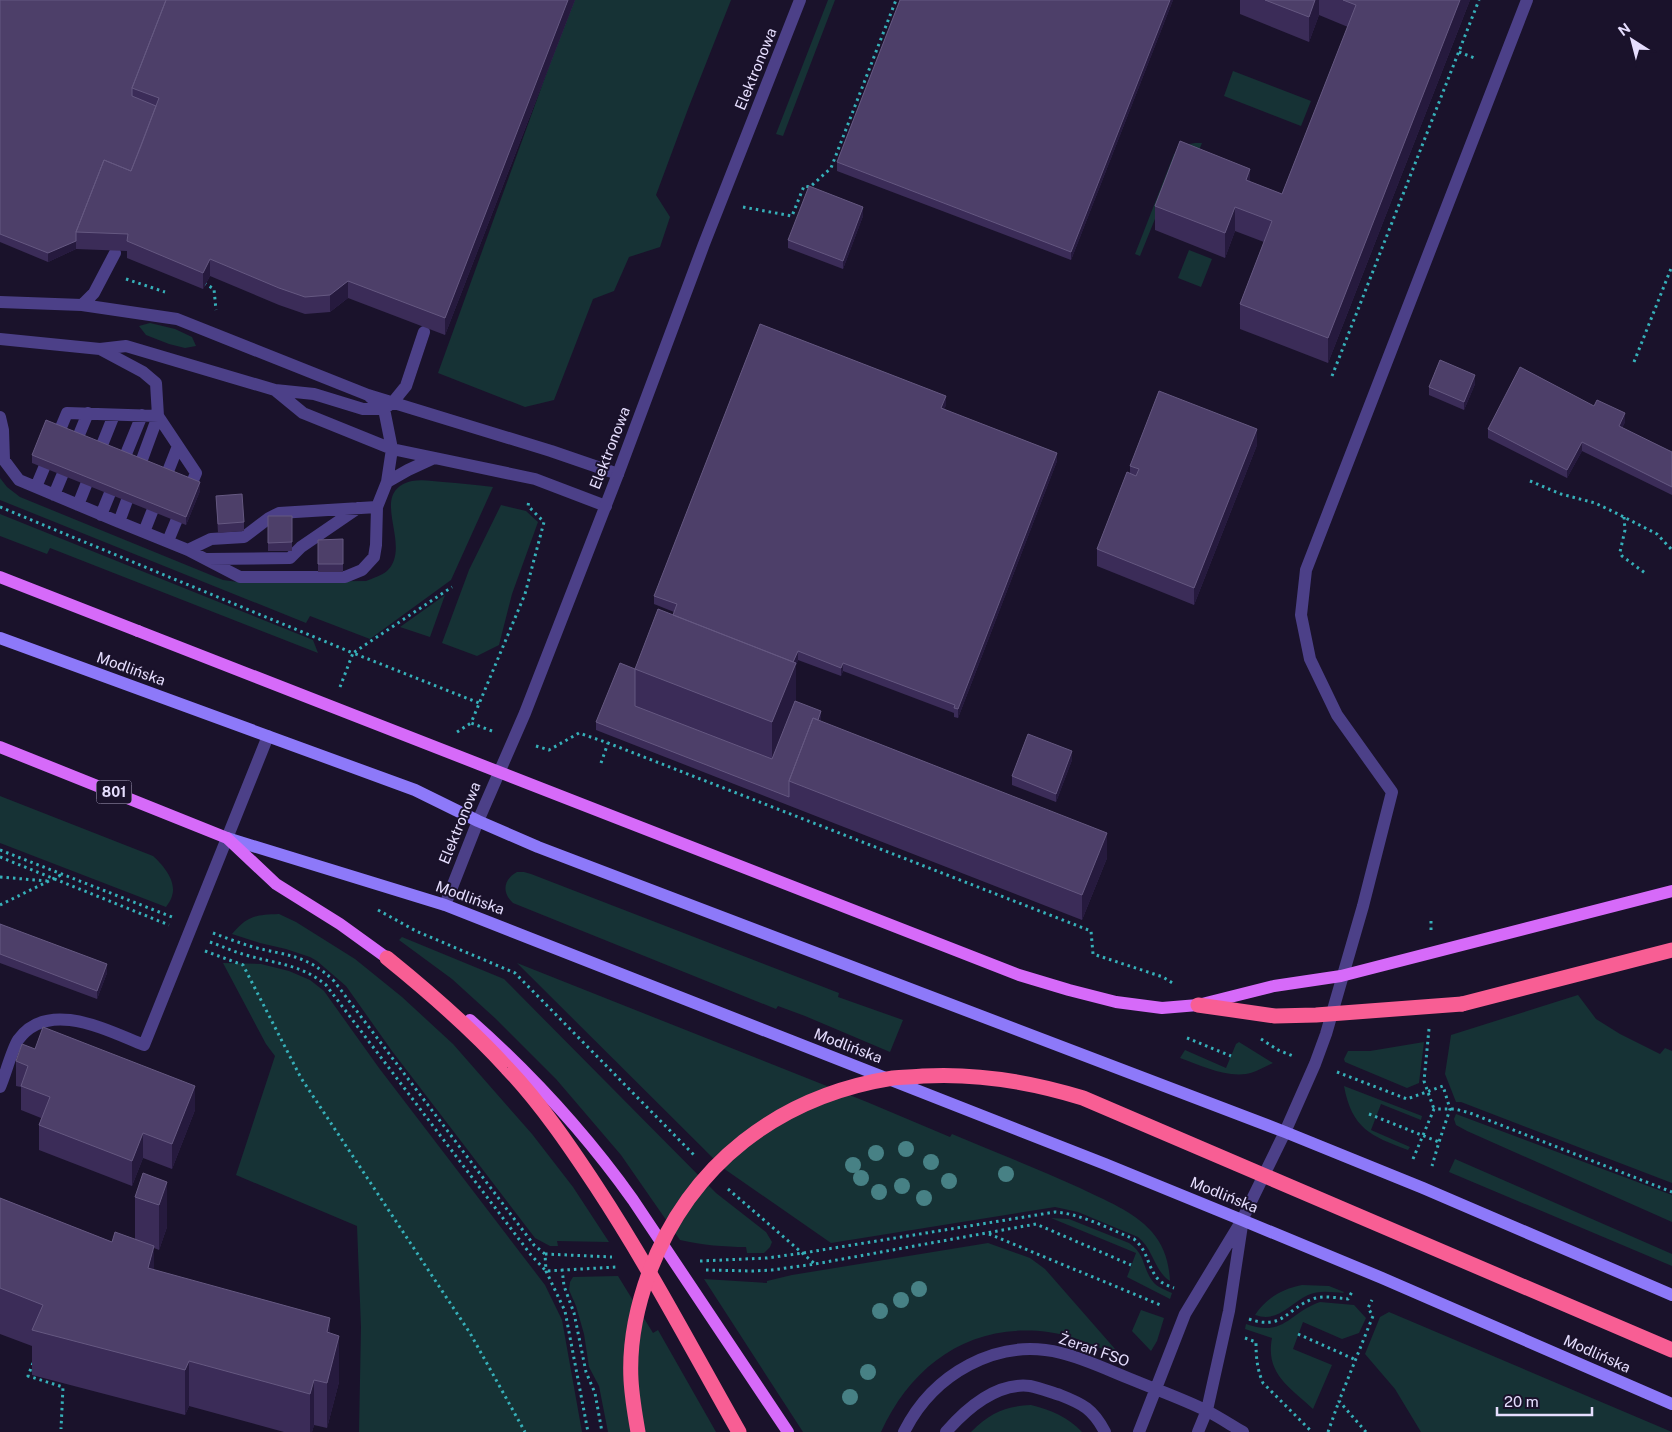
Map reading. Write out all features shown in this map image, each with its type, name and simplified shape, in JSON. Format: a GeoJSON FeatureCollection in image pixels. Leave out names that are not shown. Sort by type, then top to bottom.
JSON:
{"type":"FeatureCollection","features":[{"type":"Feature","properties":{"kind":"highway"},"geometry":{"type":"LineString","coordinates":[[1198,1005],[1274,1016],[1316,1016],[1462,1004],[1672,950]]}},
{"type":"Feature","properties":{"kind":"highway"},"geometry":{"type":"LineString","coordinates":[[386,958],[464,1023],[508,1068],[555,1126],[608,1203],[739,1432]]}},
{"type":"Feature","properties":{"kind":"highway"},"geometry":{"type":"LineString","coordinates":[[638,1432],[633,1406],[631,1378],[636,1318],[644,1287],[658,1249],[679,1211],[700,1182],[729,1153],[756,1131],[783,1114],[816,1098],[851,1087],[894,1078],[943,1075],[979,1077],[1042,1086],[1083,1098],[1672,1350]]}},
{"type":"Feature","properties":{"kind":"main road"},"geometry":{"type":"LineString","coordinates":[[0,577],[1019,975],[1116,1002],[1162,1008],[1198,1005],[1274,986],[1341,976],[1672,891]]}},
{"type":"Feature","properties":{"kind":"main road","name":"Modlińska"},"geometry":{"type":"LineString","coordinates":[[0,638],[415,790],[478,821],[545,850],[1284,1132],[1423,1188],[1672,1295]]}},
{"type":"Feature","properties":{"kind":"main road","name":"Modlińska"},"geometry":{"type":"LineString","coordinates":[[0,747],[227,838],[445,904],[1105,1164],[1382,1278],[1672,1404]]}},
{"type":"Feature","properties":{"kind":"main road"},"geometry":{"type":"LineString","coordinates":[[227,838],[276,884],[340,924],[430,988],[478,1027],[540,1087],[592,1146],[633,1200],[788,1432]]}},
{"type":"Feature","properties":{"kind":"street","name":"Elektronowa"},"geometry":{"type":"LineString","coordinates":[[445,904],[478,821],[526,713],[708,235],[800,0]]}},
{"type":"Feature","properties":{"kind":"street"},"geometry":{"type":"LineString","coordinates":[[1139,1432],[1185,1314],[1242,1220],[1315,1064],[1326,1034],[1363,906],[1392,792],[1337,715],[1310,658],[1301,615],[1306,570],[1527,0]]}},
{"type":"Feature","properties":{"kind":"street"},"geometry":{"type":"LineString","coordinates":[[82,305],[94,293],[116,253]]}},
{"type":"Feature","properties":{"kind":"street"},"geometry":{"type":"LineString","coordinates":[[0,302],[82,305],[177,319],[368,395],[389,406],[551,451],[618,474]]}},
{"type":"Feature","properties":{"kind":"street"},"geometry":{"type":"LineString","coordinates":[[0,338],[100,349],[126,346],[275,390],[314,394],[363,409],[389,406],[406,386],[424,332]]}},
{"type":"Feature","properties":{"kind":"street"},"geometry":{"type":"LineString","coordinates":[[100,349],[143,372],[156,383],[158,416],[119,522]]}},
{"type":"Feature","properties":{"kind":"street"},"geometry":{"type":"LineString","coordinates":[[275,390],[303,413],[392,448],[535,479],[606,506]]}},
{"type":"Feature","properties":{"kind":"street"},"geometry":{"type":"LineString","coordinates":[[0,417],[3,430],[4,460],[20,480],[188,550],[240,577],[345,576],[362,570],[374,557],[376,545],[376,507],[387,482],[392,448],[389,406]]}},
{"type":"Feature","properties":{"kind":"street"},"geometry":{"type":"LineString","coordinates":[[36,487],[67,413],[158,416]]}},
{"type":"Feature","properties":{"kind":"street"},"geometry":{"type":"LineString","coordinates":[[54,495],[88,413]]}},
{"type":"Feature","properties":{"kind":"street"},"geometry":{"type":"LineString","coordinates":[[78,505],[114,415]]}},
{"type":"Feature","properties":{"kind":"street"},"geometry":{"type":"LineString","coordinates":[[101,515],[142,415]]}},
{"type":"Feature","properties":{"kind":"street"},"geometry":{"type":"LineString","coordinates":[[158,416],[196,473],[168,542]]}},
{"type":"Feature","properties":{"kind":"street"},"geometry":{"type":"LineString","coordinates":[[144,532],[178,446]]}},
{"type":"Feature","properties":{"kind":"street"},"geometry":{"type":"LineString","coordinates":[[387,482],[434,458]]}},
{"type":"Feature","properties":{"kind":"street"},"geometry":{"type":"LineString","coordinates":[[188,550],[211,539],[244,537],[269,518],[279,513],[376,507]]}},
{"type":"Feature","properties":{"kind":"street"},"geometry":{"type":"LineString","coordinates":[[205,559],[290,558],[301,548],[358,508]]}},
{"type":"Feature","properties":{"kind":"street"},"geometry":{"type":"LineString","coordinates":[[0,1087],[18,1041],[32,1027],[50,1020],[83,1022],[144,1045],[268,736]]}},
{"type":"Feature","properties":{"kind":"street"},"geometry":{"type":"LineString","coordinates":[[1198,1432],[1206,1410],[1229,1311],[1242,1220]]}},
{"type":"Feature","properties":{"kind":"street","name":"Żerań FSO"},"geometry":{"type":"LineString","coordinates":[[904,1432],[928,1397],[947,1378],[970,1363],[996,1354],[1015,1350],[1036,1349],[1062,1353],[1155,1389],[1206,1410],[1243,1432]]}},
{"type":"Feature","properties":{"kind":"street"},"geometry":{"type":"LineString","coordinates":[[946,1432],[959,1418],[985,1398],[1005,1388],[1029,1386],[1081,1403],[1095,1416],[1106,1432]]}},
{"type":"Feature","properties":{"kind":"path"},"geometry":{"type":"LineString","coordinates":[[744,207],[792,216],[804,186],[810,187],[831,168],[896,0]]}},
{"type":"Feature","properties":{"kind":"path"},"geometry":{"type":"LineString","coordinates":[[1332,376],[1479,0]]}},
{"type":"Feature","properties":{"kind":"path"},"geometry":{"type":"LineString","coordinates":[[1458,52],[1477,59]]}},
{"type":"Feature","properties":{"kind":"path"},"geometry":{"type":"LineString","coordinates":[[1634,362],[1672,266]]}},
{"type":"Feature","properties":{"kind":"path"},"geometry":{"type":"LineString","coordinates":[[197,280],[214,289],[215,310],[224,313]]}},
{"type":"Feature","properties":{"kind":"path"},"geometry":{"type":"LineString","coordinates":[[535,479],[528,506],[544,522],[525,594],[471,723],[549,750],[579,733],[608,743],[1091,931],[1093,954],[1163,977],[1180,988]]}},
{"type":"Feature","properties":{"kind":"path"},"geometry":{"type":"LineString","coordinates":[[1530,481],[1561,494],[1595,503],[1624,517],[1657,534],[1671,550]]}},
{"type":"Feature","properties":{"kind":"path"},"geometry":{"type":"LineString","coordinates":[[1624,517],[1625,530],[1620,552],[1622,556],[1645,573]]}},
{"type":"Feature","properties":{"kind":"path"},"geometry":{"type":"LineString","coordinates":[[353,653],[479,703]]}},
{"type":"Feature","properties":{"kind":"path"},"geometry":{"type":"LineString","coordinates":[[601,763],[608,743]]}},
{"type":"Feature","properties":{"kind":"path"},"geometry":{"type":"LineString","coordinates":[[0,850],[61,875],[189,934],[243,965],[301,1078],[470,1333],[525,1432]]}},
{"type":"Feature","properties":{"kind":"path"},"geometry":{"type":"LineString","coordinates":[[0,857],[239,953],[302,970],[326,985],[531,1255],[546,1271],[565,1311],[588,1432]]}},
{"type":"Feature","properties":{"kind":"path"},"geometry":{"type":"LineString","coordinates":[[0,905],[51,878],[61,875]]}},
{"type":"Feature","properties":{"kind":"path"},"geometry":{"type":"LineString","coordinates":[[0,877],[47,881]]}},
{"type":"Feature","properties":{"kind":"path"},"geometry":{"type":"LineString","coordinates":[[375,909],[416,931],[516,973],[700,1161]]}},
{"type":"Feature","properties":{"kind":"path"},"geometry":{"type":"LineString","coordinates":[[189,934],[296,956],[312,963],[327,974],[340,987],[534,1245],[545,1254],[615,1257]]}},
{"type":"Feature","properties":{"kind":"path"},"geometry":{"type":"LineString","coordinates":[[1254,1034],[1278,1050],[1407,1099],[1443,1086],[1450,1109],[1432,1166]]}},
{"type":"Feature","properties":{"kind":"path"},"geometry":{"type":"LineString","coordinates":[[1187,1038],[1231,1056]]}},
{"type":"Feature","properties":{"kind":"path"},"geometry":{"type":"LineString","coordinates":[[1414,1157],[1434,1109],[1450,1109],[1470,1113],[1672,1192]]}},
{"type":"Feature","properties":{"kind":"path"},"geometry":{"type":"LineString","coordinates":[[1369,1114],[1439,1142]]}},
{"type":"Feature","properties":{"kind":"path"},"geometry":{"type":"LineString","coordinates":[[728,1189],[815,1264]]}},
{"type":"Feature","properties":{"kind":"path"},"geometry":{"type":"LineString","coordinates":[[694,1261],[767,1258],[1043,1213],[1067,1213],[1134,1239],[1146,1253],[1157,1278],[1173,1288]]}},
{"type":"Feature","properties":{"kind":"path"},"geometry":{"type":"LineString","coordinates":[[705,1270],[753,1271],[815,1264],[1036,1224],[1131,1265]]}},
{"type":"Feature","properties":{"kind":"path"},"geometry":{"type":"LineString","coordinates":[[988,1234],[1169,1308]]}},
{"type":"Feature","properties":{"kind":"path"},"geometry":{"type":"LineString","coordinates":[[545,1254],[546,1271]]}},
{"type":"Feature","properties":{"kind":"path"},"geometry":{"type":"LineString","coordinates":[[546,1271],[616,1267]]}},
{"type":"Feature","properties":{"kind":"path"},"geometry":{"type":"LineString","coordinates":[[562,1269],[564,1286],[574,1313],[586,1372],[595,1393],[602,1432]]}},
{"type":"Feature","properties":{"kind":"path"},"geometry":{"type":"LineString","coordinates":[[1248,1319],[1260,1323],[1269,1323],[1288,1316],[1312,1299],[1320,1297],[1348,1299],[1352,1292]]}},
{"type":"Feature","properties":{"kind":"path"},"geometry":{"type":"LineString","coordinates":[[1328,1432],[1372,1316],[1368,1308],[1372,1300]]}},
{"type":"Feature","properties":{"kind":"path"},"geometry":{"type":"LineString","coordinates":[[1298,1334],[1356,1360]]}},
{"type":"Feature","properties":{"kind":"path"},"geometry":{"type":"LineString","coordinates":[[1242,1337],[1256,1342],[1258,1373],[1263,1383],[1312,1432]]}},
{"type":"Feature","properties":{"kind":"path"},"geometry":{"type":"LineString","coordinates":[[35,1358],[28,1376],[63,1387],[61,1429]]}},
{"type":"Feature","properties":{"kind":"path"},"geometry":{"type":"LineString","coordinates":[[1339,1401],[1366,1432]]}},
{"type":"Feature","properties":{"kind":"green space"},"geometry":{"type":"Polygon","coordinates":[[[573,0],[731,0],[656,195],[670,217],[660,247],[629,257],[614,291],[593,299],[554,400],[525,407],[438,373],[573,0]]]}},
{"type":"Feature","properties":{"kind":"green space"},"geometry":{"type":"Polygon","coordinates":[[[828,0],[835,0],[783,136],[776,134],[828,0]]]}},
{"type":"Feature","properties":{"kind":"green space"},"geometry":{"type":"Polygon","coordinates":[[[1233,71],[1311,101],[1301,126],[1224,96],[1233,71]]]}},
{"type":"Feature","properties":{"kind":"green space"},"geometry":{"type":"Polygon","coordinates":[[[1202,143],[1192,167],[1178,162],[1140,256],[1135,254],[1174,154],[1184,145],[1202,143]]]}},
{"type":"Feature","properties":{"kind":"green space"},"geometry":{"type":"Polygon","coordinates":[[[1189,250],[1212,259],[1201,287],[1178,278],[1189,250]]]}},
{"type":"Feature","properties":{"kind":"green space"},"geometry":{"type":"Polygon","coordinates":[[[150,323],[175,329],[192,337],[196,346],[185,348],[146,335],[139,326],[150,323]]]}},
{"type":"Feature","properties":{"kind":"green space"},"geometry":{"type":"Polygon","coordinates":[[[0,478],[7,487],[20,497],[223,580],[238,582],[366,581],[380,576],[387,571],[394,560],[396,548],[391,507],[392,496],[399,487],[412,481],[428,480],[493,487],[451,580],[370,639],[310,616],[306,623],[0,500],[0,478]]]}},
{"type":"Feature","properties":{"kind":"green space"},"geometry":{"type":"Polygon","coordinates":[[[501,505],[526,511],[538,522],[512,594],[499,645],[477,656],[442,643],[469,570],[501,505]]]}},
{"type":"Feature","properties":{"kind":"green space"},"geometry":{"type":"Polygon","coordinates":[[[0,514],[313,640],[318,653],[50,548],[47,554],[0,536],[0,514]]]}},
{"type":"Feature","properties":{"kind":"green space"},"geometry":{"type":"Polygon","coordinates":[[[445,595],[430,637],[400,627],[445,595]]]}},
{"type":"Feature","properties":{"kind":"green space"},"geometry":{"type":"Polygon","coordinates":[[[0,796],[153,856],[171,879],[173,890],[169,903],[166,907],[0,843],[0,796]]]}},
{"type":"Feature","properties":{"kind":"green space"},"geometry":{"type":"Polygon","coordinates":[[[517,872],[531,874],[839,993],[838,997],[903,1020],[890,1052],[805,1016],[778,1006],[776,1009],[513,903],[509,899],[506,886],[509,878],[517,872]]]}},
{"type":"Feature","properties":{"kind":"green space"},"geometry":{"type":"Polygon","coordinates":[[[279,914],[296,922],[355,959],[402,997],[453,1044],[532,1134],[573,1187],[609,1242],[557,1241],[558,1246],[550,1246],[535,1238],[392,1051],[346,986],[310,957],[232,934],[243,923],[253,917],[279,914]]]}},
{"type":"Feature","properties":{"kind":"green space"},"geometry":{"type":"Polygon","coordinates":[[[402,937],[504,979],[716,1193],[766,1232],[772,1242],[770,1247],[764,1253],[747,1253],[746,1247],[730,1247],[680,1240],[621,1155],[556,1079],[496,1019],[452,979],[399,940],[402,937]]]}},
{"type":"Feature","properties":{"kind":"green space"},"geometry":{"type":"Polygon","coordinates":[[[223,963],[261,964],[289,971],[310,980],[324,991],[379,1068],[545,1285],[562,1320],[582,1432],[359,1432],[361,1327],[357,1226],[236,1175],[275,1056],[266,1044],[223,963]]]}},
{"type":"Feature","properties":{"kind":"green space"},"geometry":{"type":"Polygon","coordinates":[[[517,963],[867,1102],[950,1137],[952,1134],[1109,1202],[1137,1218],[1156,1237],[1165,1255],[1170,1281],[1160,1272],[1148,1248],[1138,1237],[1078,1212],[1055,1207],[831,1243],[723,1168],[517,963]]]}},
{"type":"Feature","properties":{"kind":"green space"},"geometry":{"type":"Polygon","coordinates":[[[1578,995],[1596,1019],[1620,1034],[1660,1054],[1665,1048],[1672,1051],[1672,1183],[1461,1102],[1456,1102],[1445,1074],[1451,1035],[1578,995]]]}},
{"type":"Feature","properties":{"kind":"green space"},"geometry":{"type":"Polygon","coordinates":[[[1239,1042],[1273,1063],[1246,1074],[1229,1074],[1180,1058],[1185,1050],[1226,1068],[1236,1044],[1239,1042]]]}},
{"type":"Feature","properties":{"kind":"green space"},"geometry":{"type":"Polygon","coordinates":[[[1424,1042],[1419,1083],[1407,1088],[1345,1062],[1344,1059],[1348,1051],[1370,1051],[1424,1042]]]}},
{"type":"Feature","properties":{"kind":"green space"},"geometry":{"type":"Polygon","coordinates":[[[1344,1086],[1422,1116],[1421,1120],[1381,1104],[1371,1130],[1410,1147],[1408,1150],[1384,1140],[1365,1129],[1352,1112],[1344,1086]]]}},
{"type":"Feature","properties":{"kind":"green space"},"geometry":{"type":"Polygon","coordinates":[[[1456,1114],[1672,1195],[1672,1222],[1467,1131],[1456,1125],[1454,1119],[1456,1114]]]}},
{"type":"Feature","properties":{"kind":"green space"},"geometry":{"type":"Polygon","coordinates":[[[1455,1159],[1672,1254],[1672,1266],[1449,1172],[1455,1159]]]}},
{"type":"Feature","properties":{"kind":"green space"},"geometry":{"type":"Polygon","coordinates":[[[1051,1218],[1069,1219],[1129,1243],[1138,1252],[1154,1283],[1172,1293],[1170,1299],[1127,1277],[1136,1253],[1051,1218]]]}},
{"type":"Feature","properties":{"kind":"green space"},"geometry":{"type":"Polygon","coordinates":[[[988,1243],[1030,1258],[1045,1269],[1115,1349],[1117,1355],[1075,1338],[1048,1332],[1020,1331],[994,1334],[969,1341],[947,1353],[927,1368],[909,1386],[881,1432],[803,1432],[704,1279],[767,1283],[767,1281],[792,1275],[988,1243]]]}},
{"type":"Feature","properties":{"kind":"green space"},"geometry":{"type":"Polygon","coordinates":[[[618,1276],[653,1333],[658,1330],[716,1432],[608,1432],[599,1386],[589,1367],[584,1334],[569,1290],[573,1277],[618,1276]]]}},
{"type":"Feature","properties":{"kind":"green space"},"geometry":{"type":"Polygon","coordinates":[[[1302,1285],[1329,1286],[1344,1292],[1312,1293],[1277,1315],[1263,1317],[1255,1315],[1275,1295],[1302,1285]]]}},
{"type":"Feature","properties":{"kind":"green space"},"geometry":{"type":"Polygon","coordinates":[[[1320,1302],[1354,1305],[1366,1318],[1359,1333],[1342,1339],[1303,1322],[1293,1349],[1332,1365],[1313,1409],[1281,1379],[1272,1361],[1272,1338],[1245,1329],[1246,1324],[1269,1328],[1278,1326],[1320,1302]]]}},
{"type":"Feature","properties":{"kind":"green space"},"geometry":{"type":"Polygon","coordinates":[[[1141,1310],[1164,1318],[1157,1341],[1151,1351],[1132,1331],[1141,1310]]]}},
{"type":"Feature","properties":{"kind":"green space"},"geometry":{"type":"Polygon","coordinates":[[[1389,1312],[1672,1432],[1421,1432],[1395,1389],[1365,1354],[1380,1317],[1389,1312]]]}},
{"type":"Feature","properties":{"kind":"green space"},"geometry":{"type":"Polygon","coordinates":[[[1031,1405],[1059,1415],[1071,1422],[1082,1432],[971,1432],[991,1415],[1013,1407],[1031,1405]]]}},
{"type":"Feature","properties":{"kind":"building"},"geometry":{"type":"Polygon","coordinates":[[[0,0],[166,0],[132,88],[132,96],[156,106],[131,171],[104,160],[76,232],[76,241],[48,253],[0,234],[0,0]]]}},
{"type":"Feature","properties":{"kind":"building"},"geometry":{"type":"Polygon","coordinates":[[[166,0],[568,0],[445,318],[348,281],[330,295],[305,297],[210,259],[203,273],[127,241],[128,234],[76,232],[104,160],[131,171],[141,146],[159,98],[132,88],[166,0]]]}},
{"type":"Feature","properties":{"kind":"building"},"geometry":{"type":"Polygon","coordinates":[[[900,0],[1170,0],[1071,252],[837,162],[900,0]]]}},
{"type":"Feature","properties":{"kind":"building"},"geometry":{"type":"Polygon","coordinates":[[[1265,0],[1315,0],[1309,17],[1265,0]]]}},
{"type":"Feature","properties":{"kind":"building"},"geometry":{"type":"Polygon","coordinates":[[[1343,0],[1460,0],[1328,338],[1240,304],[1272,221],[1235,207],[1225,233],[1155,206],[1180,141],[1250,169],[1246,180],[1282,194],[1356,5],[1343,0]]]}},
{"type":"Feature","properties":{"kind":"building"},"geometry":{"type":"Polygon","coordinates":[[[809,186],[863,207],[843,261],[788,240],[809,186]]]}},
{"type":"Feature","properties":{"kind":"building"},"geometry":{"type":"Polygon","coordinates":[[[760,324],[946,396],[941,408],[1057,453],[958,709],[954,708],[955,705],[843,663],[841,668],[798,651],[793,662],[673,615],[677,604],[654,596],[760,324]]]}},
{"type":"Feature","properties":{"kind":"building"},"geometry":{"type":"Polygon","coordinates":[[[1440,360],[1475,375],[1464,402],[1429,387],[1440,360]]]}},
{"type":"Feature","properties":{"kind":"building"},"geometry":{"type":"Polygon","coordinates":[[[1520,367],[1594,406],[1597,400],[1625,413],[1619,426],[1672,452],[1672,487],[1582,442],[1567,470],[1488,429],[1520,367]]]}},
{"type":"Feature","properties":{"kind":"building"},"geometry":{"type":"Polygon","coordinates":[[[1159,391],[1257,429],[1194,588],[1097,549],[1127,472],[1136,476],[1139,469],[1130,466],[1159,391]]]}},
{"type":"Feature","properties":{"kind":"building"},"geometry":{"type":"Polygon","coordinates":[[[46,420],[200,482],[186,517],[32,455],[46,420]]]}},
{"type":"Feature","properties":{"kind":"building"},"geometry":{"type":"Polygon","coordinates":[[[242,494],[244,522],[218,524],[216,496],[242,494]]]}},
{"type":"Feature","properties":{"kind":"building"},"geometry":{"type":"Polygon","coordinates":[[[268,516],[292,516],[292,542],[268,543],[268,516]]]}},
{"type":"Feature","properties":{"kind":"building"},"geometry":{"type":"Polygon","coordinates":[[[343,539],[343,564],[318,564],[318,540],[343,539]]]}},
{"type":"Feature","properties":{"kind":"building"},"geometry":{"type":"Polygon","coordinates":[[[658,609],[796,663],[772,722],[635,669],[658,609]]]}},
{"type":"Feature","properties":{"kind":"building"},"geometry":{"type":"Polygon","coordinates":[[[620,663],[635,669],[635,706],[772,759],[795,701],[821,711],[818,720],[813,718],[789,781],[789,797],[596,722],[620,663]]]}},
{"type":"Feature","properties":{"kind":"building"},"geometry":{"type":"Polygon","coordinates":[[[813,718],[1107,833],[1082,895],[789,781],[813,718]]]}},
{"type":"Feature","properties":{"kind":"building"},"geometry":{"type":"Polygon","coordinates":[[[1028,734],[1072,751],[1056,794],[1012,776],[1028,734]]]}},
{"type":"Feature","properties":{"kind":"building"},"geometry":{"type":"Polygon","coordinates":[[[0,924],[107,964],[97,991],[0,954],[0,924]]]}},
{"type":"Feature","properties":{"kind":"building"},"geometry":{"type":"Polygon","coordinates":[[[43,1027],[195,1086],[172,1144],[143,1133],[132,1161],[39,1125],[50,1097],[21,1086],[28,1066],[16,1061],[22,1044],[35,1049],[43,1027]]]}},
{"type":"Feature","properties":{"kind":"building"},"geometry":{"type":"Polygon","coordinates":[[[143,1173],[167,1182],[159,1205],[135,1197],[143,1173]]]}},
{"type":"Feature","properties":{"kind":"building"},"geometry":{"type":"Polygon","coordinates":[[[0,1198],[112,1242],[115,1232],[154,1246],[148,1268],[330,1318],[327,1332],[339,1336],[327,1383],[314,1380],[310,1394],[189,1361],[185,1370],[32,1330],[43,1305],[0,1288],[0,1198]]]}}]}
